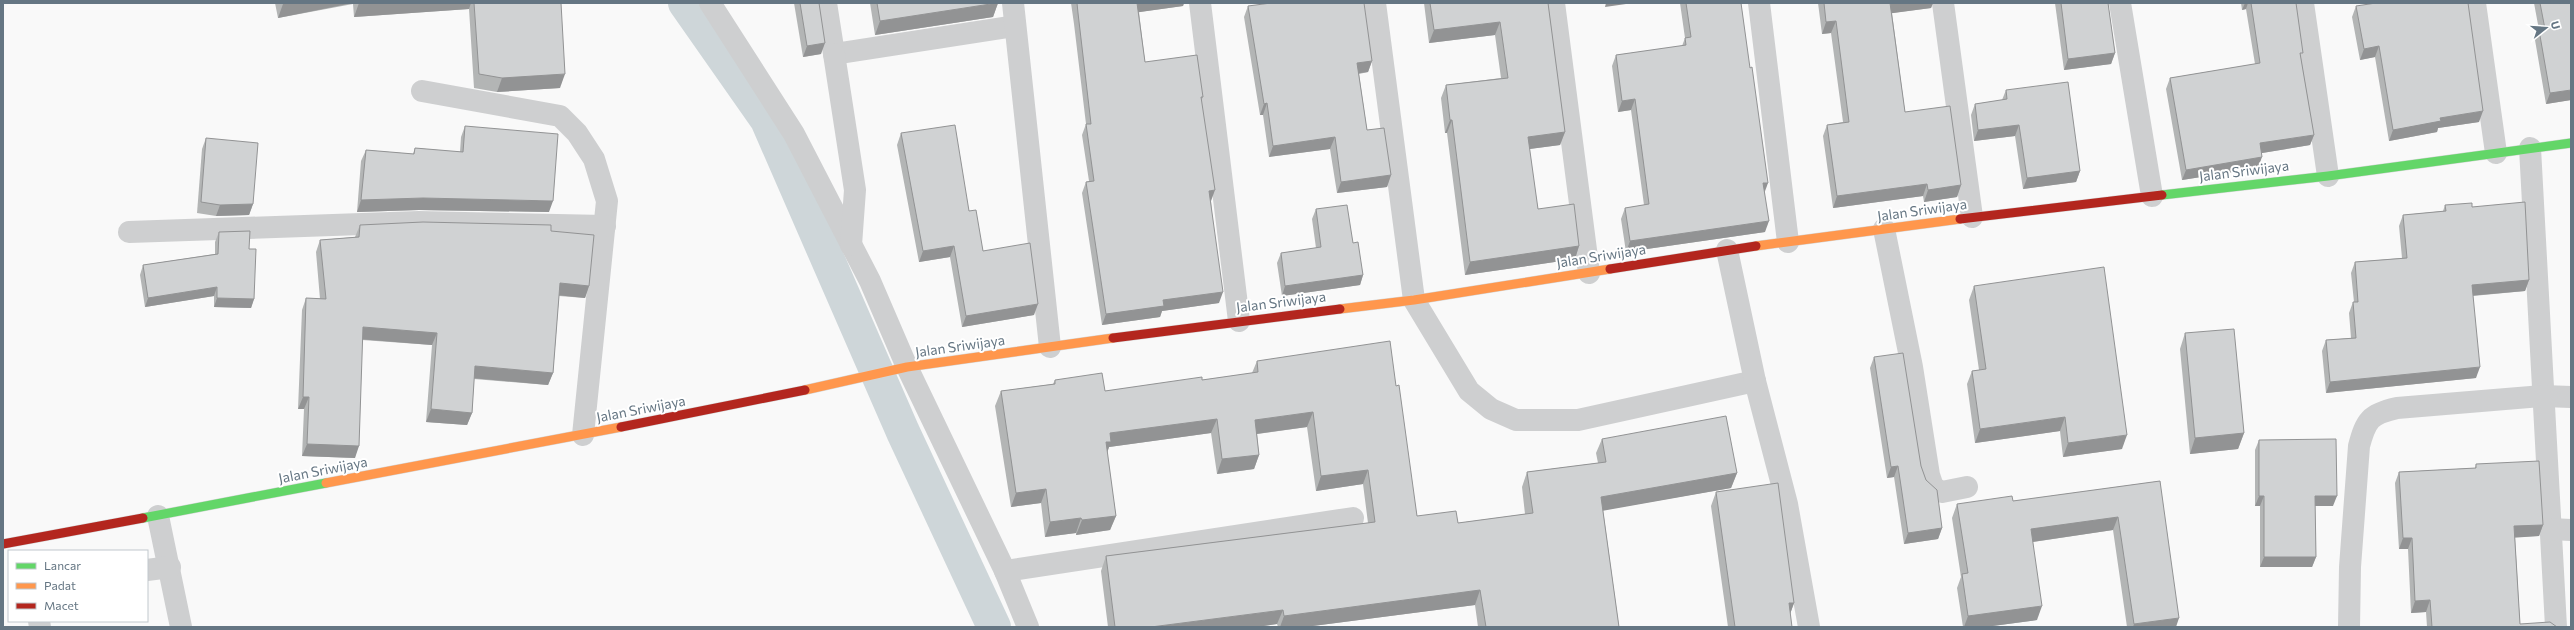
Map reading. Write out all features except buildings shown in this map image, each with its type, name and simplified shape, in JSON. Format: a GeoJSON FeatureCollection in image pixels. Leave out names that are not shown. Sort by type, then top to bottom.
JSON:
{"type":"FeatureCollection","features":[{"type":"Feature","properties":{"kind":"street"},"geometry":{"type":"LineString","coordinates":[[710,3],[794,134],[870,282],[898,369],[1005,571],[1028,627]]}},
{"type":"Feature","properties":{"kind":"street"},"geometry":{"type":"LineString","coordinates":[[826,3],[855,190],[850,245]]}},
{"type":"Feature","properties":{"kind":"street"},"geometry":{"type":"LineString","coordinates":[[1012,3],[1050,347]]}},
{"type":"Feature","properties":{"kind":"street"},"geometry":{"type":"LineString","coordinates":[[1200,3],[1239,321]]}},
{"type":"Feature","properties":{"kind":"street"},"geometry":{"type":"LineString","coordinates":[[1375,3],[1414,300],[1469,390],[1491,409],[1516,420],[1578,420],[1755,381]]}},
{"type":"Feature","properties":{"kind":"street"},"geometry":{"type":"LineString","coordinates":[[1554,3],[1589,273]]}},
{"type":"Feature","properties":{"kind":"street"},"geometry":{"type":"LineString","coordinates":[[1759,3],[1788,242]]}},
{"type":"Feature","properties":{"kind":"street"},"geometry":{"type":"LineString","coordinates":[[1943,3],[1972,217]]}},
{"type":"Feature","properties":{"kind":"street"},"geometry":{"type":"LineString","coordinates":[[2120,3],[2152,196]]}},
{"type":"Feature","properties":{"kind":"street"},"geometry":{"type":"LineString","coordinates":[[2303,3],[2328,176]]}},
{"type":"Feature","properties":{"kind":"street"},"geometry":{"type":"LineString","coordinates":[[2475,3],[2496,153]]}},
{"type":"Feature","properties":{"kind":"street"},"geometry":{"type":"LineString","coordinates":[[834,54],[1015,26]]}},
{"type":"Feature","properties":{"kind":"street"},"geometry":{"type":"LineString","coordinates":[[422,91],[560,116],[577,133],[594,159],[607,201],[583,435]]}},
{"type":"Feature","properties":{"kind":"street","name":"Jalan Sriwijaya"},"geometry":{"type":"LineString","coordinates":[[3,544],[583,435],[837,384],[898,369],[1239,321],[1414,300],[1727,250],[1972,217],[2328,176],[2571,143]]}},
{"type":"Feature","properties":{"kind":"street"},"geometry":{"type":"LineString","coordinates":[[2530,148],[2543,396],[2561,529],[2561,619]]}},
{"type":"Feature","properties":{"kind":"street"},"geometry":{"type":"LineString","coordinates":[[129,232],[419,222],[605,226]]}},
{"type":"Feature","properties":{"kind":"street"},"geometry":{"type":"LineString","coordinates":[[1884,229],[1912,367],[1929,475],[1933,486],[1942,492],[1967,487]]}},
{"type":"Feature","properties":{"kind":"street"},"geometry":{"type":"LineString","coordinates":[[1727,250],[1755,381],[1787,504],[1808,627]]}},
{"type":"Feature","properties":{"kind":"street"},"geometry":{"type":"LineString","coordinates":[[2349,627],[2350,567],[2359,446],[2364,427],[2372,416],[2397,408],[2543,396],[2571,397]]}},
{"type":"Feature","properties":{"kind":"street"},"geometry":{"type":"LineString","coordinates":[[158,516],[182,627]]}},
{"type":"Feature","properties":{"kind":"street"},"geometry":{"type":"LineString","coordinates":[[1005,571],[1353,518]]}},
{"type":"Feature","properties":{"kind":"street"},"geometry":{"type":"LineString","coordinates":[[148,570],[170,567]]}},
{"type":"Feature","properties":{"kind":"waterway"},"geometry":{"type":"LineString","coordinates":[[685,3],[767,120],[903,432],[994,627]]}},
{"type":"Feature","properties":{"kind":"traffic: fast"},"geometry":{"type":"LineString","coordinates":[[2162,195],[2328,176],[2571,143]]}},
{"type":"Feature","properties":{"kind":"traffic: fast"},"geometry":{"type":"LineString","coordinates":[[143,518],[326,483]]}},
{"type":"Feature","properties":{"kind":"traffic: slow"},"geometry":{"type":"LineString","coordinates":[[1756,246],[1960,219]]}},
{"type":"Feature","properties":{"kind":"traffic: slow"},"geometry":{"type":"LineString","coordinates":[[1340,309],[1414,300],[1610,269]]}},
{"type":"Feature","properties":{"kind":"traffic: slow"},"geometry":{"type":"LineString","coordinates":[[805,390],[907,367],[1113,338]]}},
{"type":"Feature","properties":{"kind":"traffic: slow"},"geometry":{"type":"LineString","coordinates":[[326,483],[621,427]]}},
{"type":"Feature","properties":{"kind":"traffic: jam"},"geometry":{"type":"LineString","coordinates":[[1960,219],[2162,195]]}},
{"type":"Feature","properties":{"kind":"traffic: jam"},"geometry":{"type":"LineString","coordinates":[[1610,269],[1756,246]]}},
{"type":"Feature","properties":{"kind":"traffic: jam"},"geometry":{"type":"LineString","coordinates":[[1113,338],[1340,309]]}},
{"type":"Feature","properties":{"kind":"traffic: jam"},"geometry":{"type":"LineString","coordinates":[[621,427],[805,390]]}},
{"type":"Feature","properties":{"kind":"traffic: jam"},"geometry":{"type":"LineString","coordinates":[[3,544],[143,518]]}}]}
